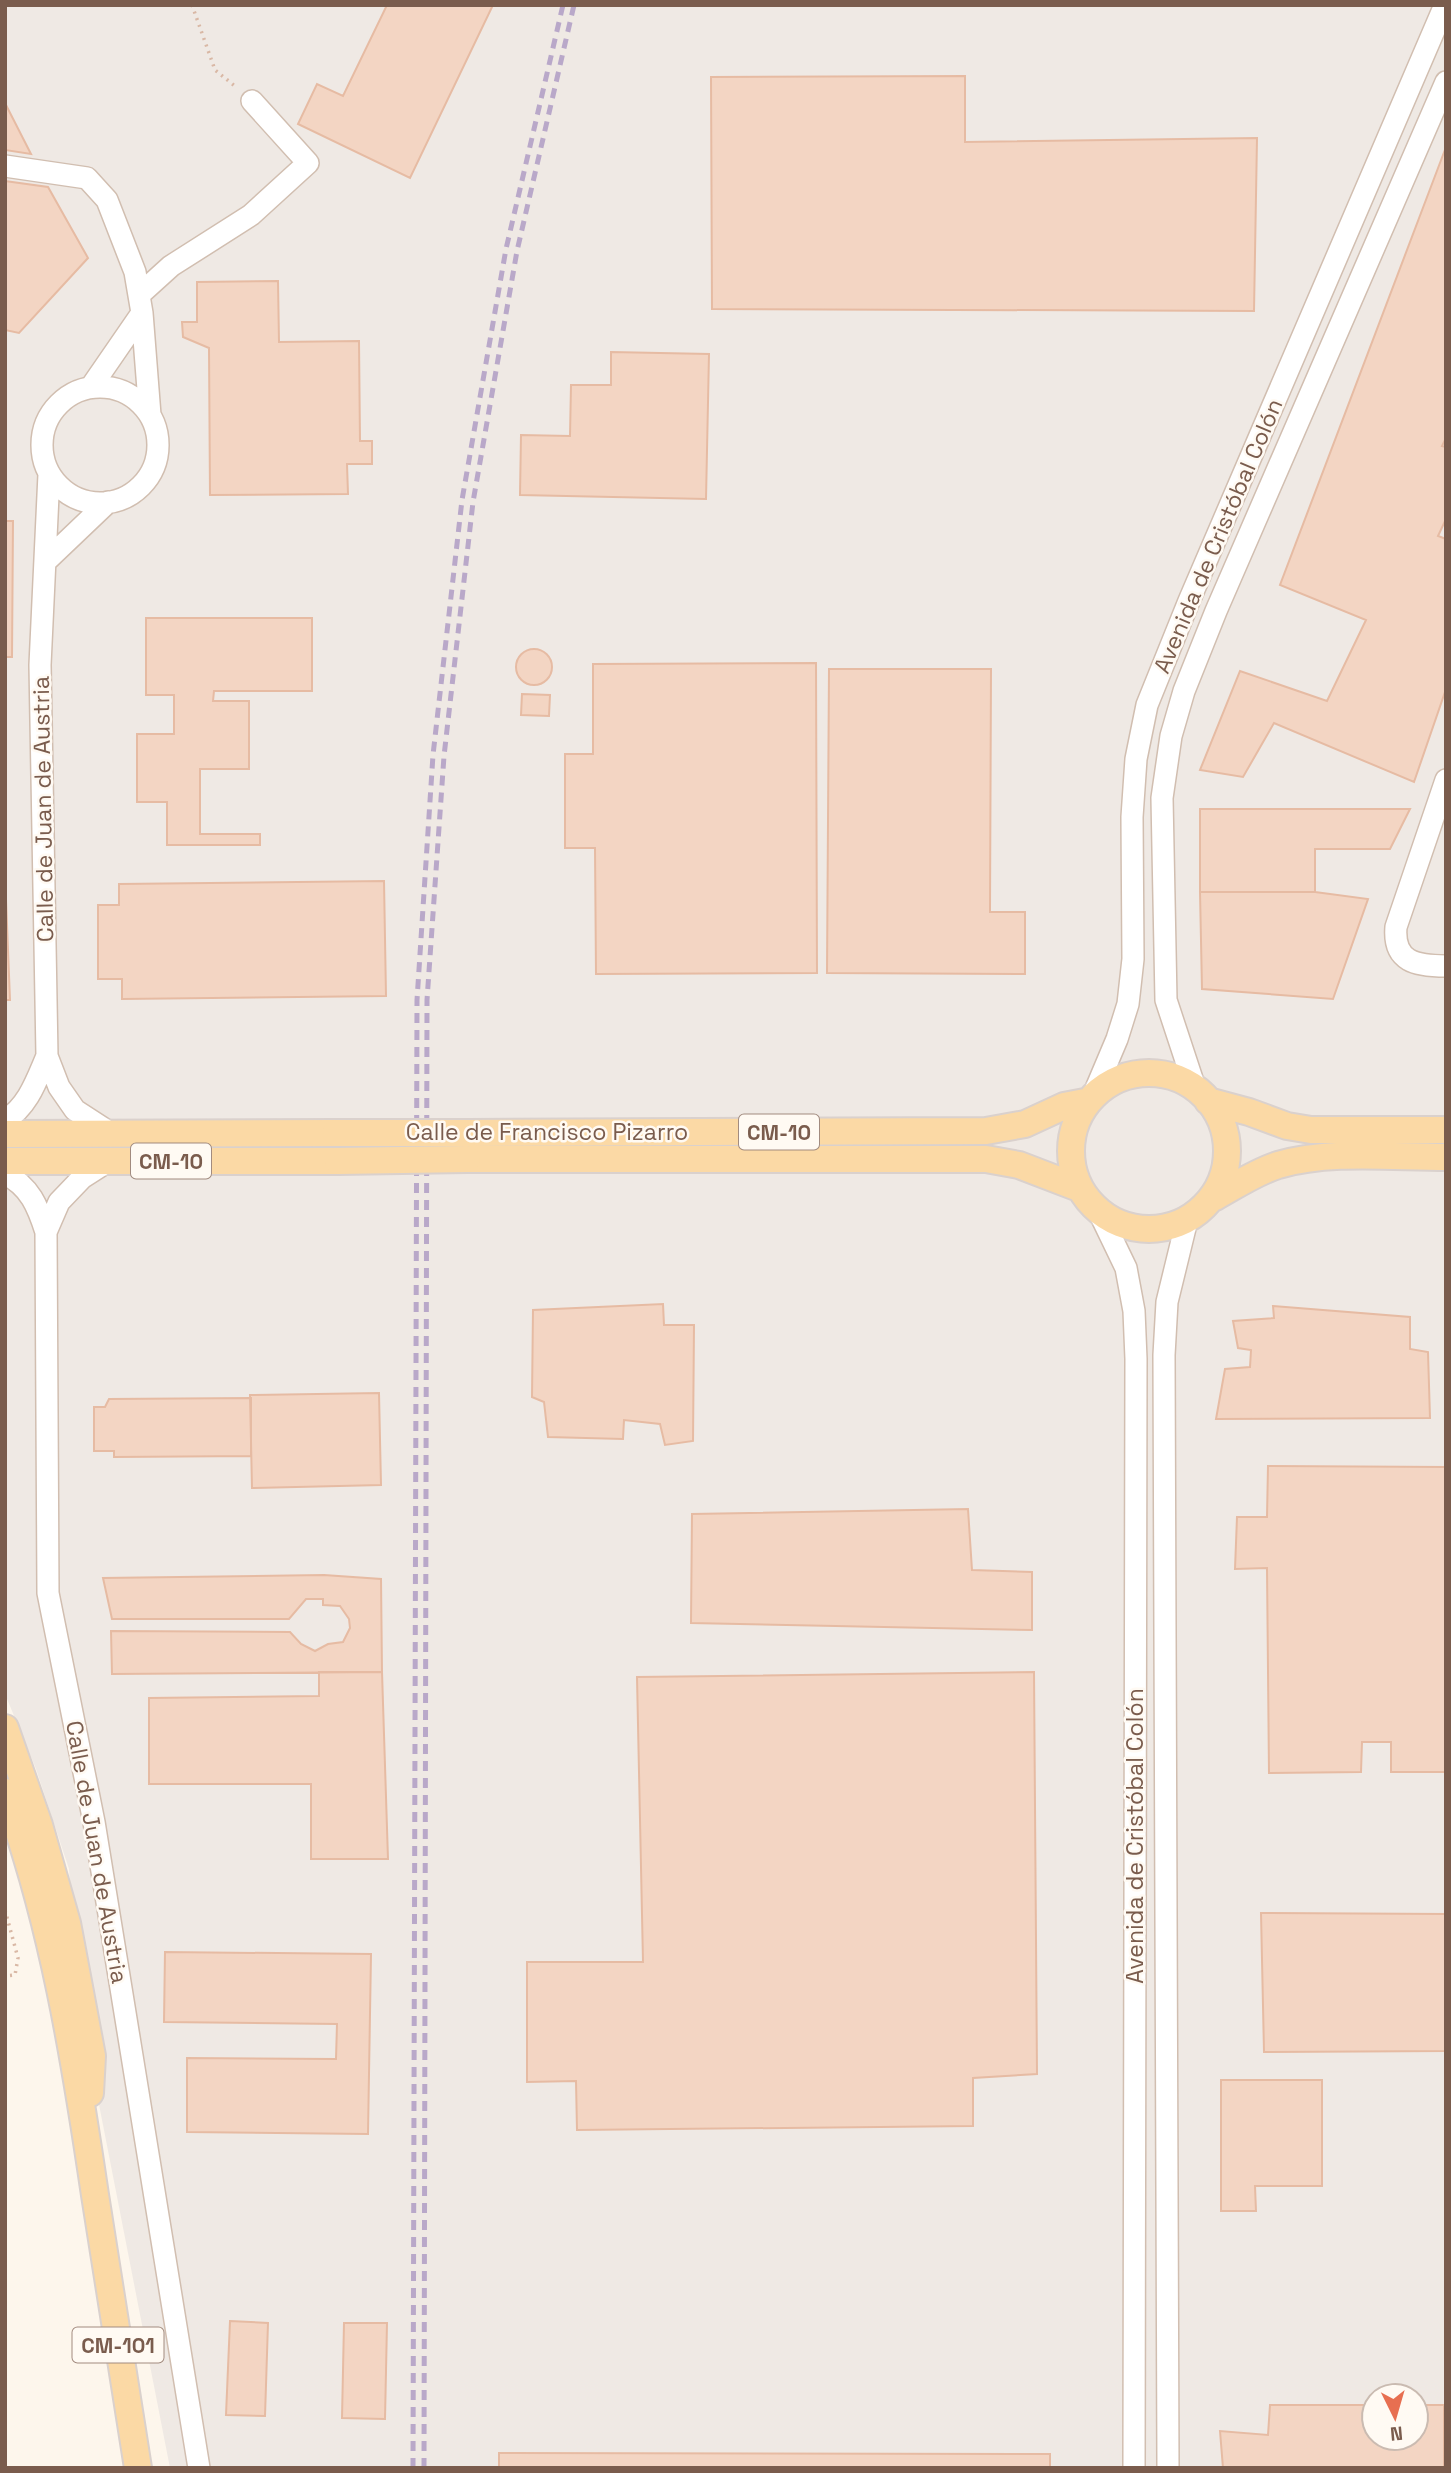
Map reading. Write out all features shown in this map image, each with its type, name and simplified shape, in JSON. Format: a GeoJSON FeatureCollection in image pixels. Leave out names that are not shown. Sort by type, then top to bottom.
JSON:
{"type":"FeatureCollection","features":[{"type":"Feature","properties":{"kind":"main road","name":"CM-10"},"geometry":{"type":"LineString","coordinates":[[1099,1212],[1079,1188],[1072,1170],[1075,1126],[1090,1097],[1110,1082],[1128,1076],[1147,1075],[1173,1079],[1202,1096],[1287,1126],[1311,1130],[1446,1130]]}},
{"type":"Feature","properties":{"kind":"main road"},"geometry":{"type":"LineString","coordinates":[[1202,1096],[1219,1116],[1226,1134],[1225,1178],[1215,1197]]}},
{"type":"Feature","properties":{"kind":"main road","name":"Calle de Francisco Pizarro"},"geometry":{"type":"LineString","coordinates":[[5,1134],[986,1131],[1025,1124],[1090,1097]]}},
{"type":"Feature","properties":{"kind":"main road"},"geometry":{"type":"LineString","coordinates":[[1099,1212],[1138,1226],[1161,1226],[1187,1220],[1215,1197],[1258,1173],[1297,1161],[1334,1157],[1446,1157]]}},
{"type":"Feature","properties":{"kind":"main road","name":"Calle de Francisco Pizarro"},"geometry":{"type":"LineString","coordinates":[[5,1161],[986,1159],[1019,1165],[1079,1188]]}},
{"type":"Feature","properties":{"kind":"main road"},"geometry":{"type":"LineString","coordinates":[[5,1728],[39,1825],[76,1964],[92,2056],[88,2144]]}},
{"type":"Feature","properties":{"kind":"main road","name":"CM-101"},"geometry":{"type":"LineString","coordinates":[[5,1792],[44,1919],[62,1997],[88,2144],[138,2468]]}},
{"type":"Feature","properties":{"kind":"main road"},"geometry":{"type":"LineString","coordinates":[[5,1844],[10,1859],[44,1919]]}},
{"type":"Feature","properties":{"kind":"street","name":"Avenida de Cristóbal Colón"},"geometry":{"type":"LineString","coordinates":[[1090,1097],[1117,1039],[1128,1004],[1133,959],[1132,817],[1136,759],[1147,705],[1445,5]]}},
{"type":"Feature","properties":{"kind":"street","name":"Avenida de Cristóbal Colón"},"geometry":{"type":"LineString","coordinates":[[1202,1096],[1166,1000],[1162,798],[1171,736],[1184,691],[1216,611],[1446,82]]}},
{"type":"Feature","properties":{"kind":"street"},"geometry":{"type":"LineString","coordinates":[[92,387],[140,304],[171,267],[251,215],[308,163],[252,101]]}},
{"type":"Feature","properties":{"kind":"street"},"geometry":{"type":"LineString","coordinates":[[5,166],[87,178],[107,200],[135,272],[140,304],[150,415],[158,436],[157,459],[147,480],[130,495],[108,502],[85,501],[65,491],[50,474],[42,453],[43,430],[53,410],[70,394],[92,387],[114,388],[135,398],[150,415]]}},
{"type":"Feature","properties":{"kind":"street","name":"Calle de Juan de Austria"},"geometry":{"type":"LineString","coordinates":[[47,1056],[40,665],[50,474]]}},
{"type":"Feature","properties":{"kind":"street"},"geometry":{"type":"LineString","coordinates":[[45,562],[108,502]]}},
{"type":"Feature","properties":{"kind":"street"},"geometry":{"type":"LineString","coordinates":[[1446,780],[1396,927],[1395,943],[1405,958],[1422,966],[1446,966]]}},
{"type":"Feature","properties":{"kind":"street"},"geometry":{"type":"LineString","coordinates":[[5,1120],[22,1105],[32,1091],[47,1056]]}},
{"type":"Feature","properties":{"kind":"street"},"geometry":{"type":"LineString","coordinates":[[47,1056],[59,1087],[75,1110],[112,1135]]}},
{"type":"Feature","properties":{"kind":"street"},"geometry":{"type":"LineString","coordinates":[[46,1232],[59,1202],[82,1178],[107,1162]]}},
{"type":"Feature","properties":{"kind":"street"},"geometry":{"type":"LineString","coordinates":[[5,1174],[18,1180],[36,1202],[46,1232]]}},
{"type":"Feature","properties":{"kind":"street","name":"Avenida de Cristóbal Colón"},"geometry":{"type":"LineString","coordinates":[[1099,1212],[1126,1268],[1133,1311],[1136,1359],[1134,2468]]}},
{"type":"Feature","properties":{"kind":"street","name":"Avenida de Cristóbal Colón"},"geometry":{"type":"LineString","coordinates":[[1168,2468],[1164,1355],[1167,1302],[1187,1220]]}},
{"type":"Feature","properties":{"kind":"street","name":"Calle de Juan de Austria"},"geometry":{"type":"LineString","coordinates":[[46,1232],[48,1593],[94,1822],[199,2468]]}},
{"type":"Feature","properties":{"kind":"path"},"geometry":{"type":"LineString","coordinates":[[192,5],[215,70],[252,101]]}},
{"type":"Feature","properties":{"kind":"path"},"geometry":{"type":"LineString","coordinates":[[5,1910],[18,1958],[16,1975],[5,1976]]}},
{"type":"Feature","properties":{"kind":"shaded area"},"geometry":{"type":"Polygon","coordinates":[[[5,5],[1446,5],[1446,2468],[170,2468],[78,1997],[69,1869],[36,1769],[5,1694],[5,5]]]}},
{"type":"Feature","properties":{"kind":"building"},"geometry":{"type":"Polygon","coordinates":[[[387,5],[493,5],[410,178],[298,124],[317,84],[343,96],[387,5]]]}},
{"type":"Feature","properties":{"kind":"building"},"geometry":{"type":"Polygon","coordinates":[[[965,76],[965,142],[1257,138],[1254,311],[712,309],[711,77],[965,76]]]}},
{"type":"Feature","properties":{"kind":"building"},"geometry":{"type":"Polygon","coordinates":[[[5,103],[31,154],[5,150],[5,103]]]}},
{"type":"Feature","properties":{"kind":"building"},"geometry":{"type":"Polygon","coordinates":[[[1446,147],[1446,438],[1442,446],[1446,447],[1446,519],[1438,536],[1446,539],[1446,689],[1414,782],[1274,723],[1243,777],[1200,770],[1240,671],[1327,701],[1366,620],[1280,585],[1446,147]]]}},
{"type":"Feature","properties":{"kind":"building"},"geometry":{"type":"Polygon","coordinates":[[[5,181],[48,187],[88,258],[19,333],[5,330],[5,181]]]}},
{"type":"Feature","properties":{"kind":"building"},"geometry":{"type":"Polygon","coordinates":[[[278,281],[279,342],[359,341],[360,441],[372,441],[372,464],[347,464],[348,494],[210,495],[209,348],[183,337],[182,322],[197,322],[197,282],[278,281]]]}},
{"type":"Feature","properties":{"kind":"building"},"geometry":{"type":"Polygon","coordinates":[[[611,352],[709,354],[706,499],[520,495],[521,435],[570,436],[571,385],[611,385],[611,352]]]}},
{"type":"Feature","properties":{"kind":"building"},"geometry":{"type":"Polygon","coordinates":[[[5,521],[13,521],[12,657],[5,657],[5,521]]]}},
{"type":"Feature","properties":{"kind":"building"},"geometry":{"type":"Polygon","coordinates":[[[146,618],[312,618],[312,691],[214,691],[213,701],[249,701],[249,769],[200,769],[200,834],[260,834],[260,845],[167,845],[167,802],[137,802],[137,734],[174,734],[174,695],[146,695],[146,618]]]}},
{"type":"Feature","properties":{"kind":"building"},"geometry":{"type":"Polygon","coordinates":[[[534,649],[547,654],[552,667],[547,680],[534,685],[521,680],[516,667],[521,654],[534,649]]]}},
{"type":"Feature","properties":{"kind":"building"},"geometry":{"type":"Polygon","coordinates":[[[816,663],[817,973],[596,974],[595,848],[565,848],[565,754],[593,754],[593,664],[816,663]]]}},
{"type":"Feature","properties":{"kind":"building"},"geometry":{"type":"Polygon","coordinates":[[[829,669],[991,669],[990,912],[1025,912],[1025,974],[827,973],[829,669]]]}},
{"type":"Feature","properties":{"kind":"building"},"geometry":{"type":"Polygon","coordinates":[[[522,694],[550,695],[549,716],[521,715],[522,694]]]}},
{"type":"Feature","properties":{"kind":"building"},"geometry":{"type":"Polygon","coordinates":[[[1200,809],[1410,809],[1390,849],[1315,849],[1315,892],[1200,892],[1200,809]]]}},
{"type":"Feature","properties":{"kind":"building"},"geometry":{"type":"Polygon","coordinates":[[[5,874],[10,1000],[5,1000],[5,874]]]}},
{"type":"Feature","properties":{"kind":"building"},"geometry":{"type":"Polygon","coordinates":[[[384,881],[386,996],[122,999],[122,979],[98,979],[98,905],[119,905],[119,884],[384,881]]]}},
{"type":"Feature","properties":{"kind":"building"},"geometry":{"type":"Polygon","coordinates":[[[1200,892],[1315,892],[1368,899],[1333,999],[1202,989],[1200,892]]]}},
{"type":"Feature","properties":{"kind":"building"},"geometry":{"type":"Polygon","coordinates":[[[663,1304],[664,1325],[694,1325],[693,1441],[665,1445],[660,1424],[624,1420],[623,1439],[548,1437],[544,1402],[532,1397],[533,1310],[663,1304]]]}},
{"type":"Feature","properties":{"kind":"building"},"geometry":{"type":"Polygon","coordinates":[[[1273,1306],[1410,1317],[1410,1349],[1428,1352],[1430,1418],[1216,1419],[1225,1369],[1250,1367],[1251,1350],[1238,1348],[1233,1321],[1274,1318],[1273,1306]]]}},
{"type":"Feature","properties":{"kind":"building"},"geometry":{"type":"Polygon","coordinates":[[[379,1393],[381,1485],[252,1488],[250,1395],[379,1393]]]}},
{"type":"Feature","properties":{"kind":"building"},"geometry":{"type":"Polygon","coordinates":[[[251,1398],[251,1456],[114,1457],[114,1451],[94,1451],[94,1407],[105,1407],[109,1399],[251,1398]]]}},
{"type":"Feature","properties":{"kind":"building"},"geometry":{"type":"Polygon","coordinates":[[[1268,1466],[1446,1467],[1446,1772],[1391,1772],[1391,1742],[1362,1742],[1361,1772],[1269,1773],[1267,1568],[1235,1569],[1237,1517],[1267,1517],[1268,1466]]]}},
{"type":"Feature","properties":{"kind":"building"},"geometry":{"type":"Polygon","coordinates":[[[968,1509],[972,1570],[1032,1572],[1032,1630],[691,1623],[692,1514],[968,1509]]]}},
{"type":"Feature","properties":{"kind":"building"},"geometry":{"type":"Polygon","coordinates":[[[324,1575],[381,1579],[382,1672],[112,1674],[111,1631],[290,1632],[301,1644],[315,1651],[328,1644],[343,1642],[350,1628],[349,1619],[340,1606],[323,1605],[323,1599],[306,1599],[289,1619],[112,1619],[103,1578],[324,1575]]]}},
{"type":"Feature","properties":{"kind":"building"},"geometry":{"type":"Polygon","coordinates":[[[319,1672],[382,1672],[388,1859],[311,1859],[311,1784],[149,1784],[149,1698],[319,1696],[319,1672]]]}},
{"type":"Feature","properties":{"kind":"building"},"geometry":{"type":"Polygon","coordinates":[[[1034,1672],[1037,2074],[973,2078],[973,2126],[577,2130],[576,2081],[527,2082],[527,1962],[643,1962],[637,1677],[1034,1672]]]}},
{"type":"Feature","properties":{"kind":"building"},"geometry":{"type":"Polygon","coordinates":[[[1261,1913],[1446,1914],[1446,2051],[1264,2052],[1261,1913]]]}},
{"type":"Feature","properties":{"kind":"building"},"geometry":{"type":"Polygon","coordinates":[[[165,1952],[371,1954],[368,2134],[187,2132],[187,2058],[336,2059],[337,2024],[164,2022],[165,1952]]]}},
{"type":"Feature","properties":{"kind":"building"},"geometry":{"type":"Polygon","coordinates":[[[1221,2080],[1322,2080],[1322,2186],[1255,2186],[1256,2211],[1221,2211],[1221,2080]]]}},
{"type":"Feature","properties":{"kind":"building"},"geometry":{"type":"Polygon","coordinates":[[[230,2321],[268,2323],[265,2416],[226,2415],[230,2321]]]}},
{"type":"Feature","properties":{"kind":"building"},"geometry":{"type":"Polygon","coordinates":[[[344,2323],[387,2323],[385,2419],[342,2418],[344,2323]]]}},
{"type":"Feature","properties":{"kind":"building"},"geometry":{"type":"Polygon","coordinates":[[[1270,2405],[1360,2405],[1360,2452],[1430,2452],[1430,2405],[1444,2405],[1444,2468],[1223,2468],[1220,2431],[1268,2435],[1270,2405]]]}},
{"type":"Feature","properties":{"kind":"building"},"geometry":{"type":"Polygon","coordinates":[[[499,2453],[1050,2454],[1050,2468],[499,2468],[499,2453]]]}},
{"type":"Feature","properties":{"kind":"railway"},"geometry":{"type":"LineString","coordinates":[[413,2468],[417,1000],[433,755],[462,500],[506,249],[563,5]]}},
{"type":"Feature","properties":{"kind":"railway"},"geometry":{"type":"LineString","coordinates":[[424,2468],[427,1000],[444,756],[473,502],[517,251],[574,5]]}}]}
